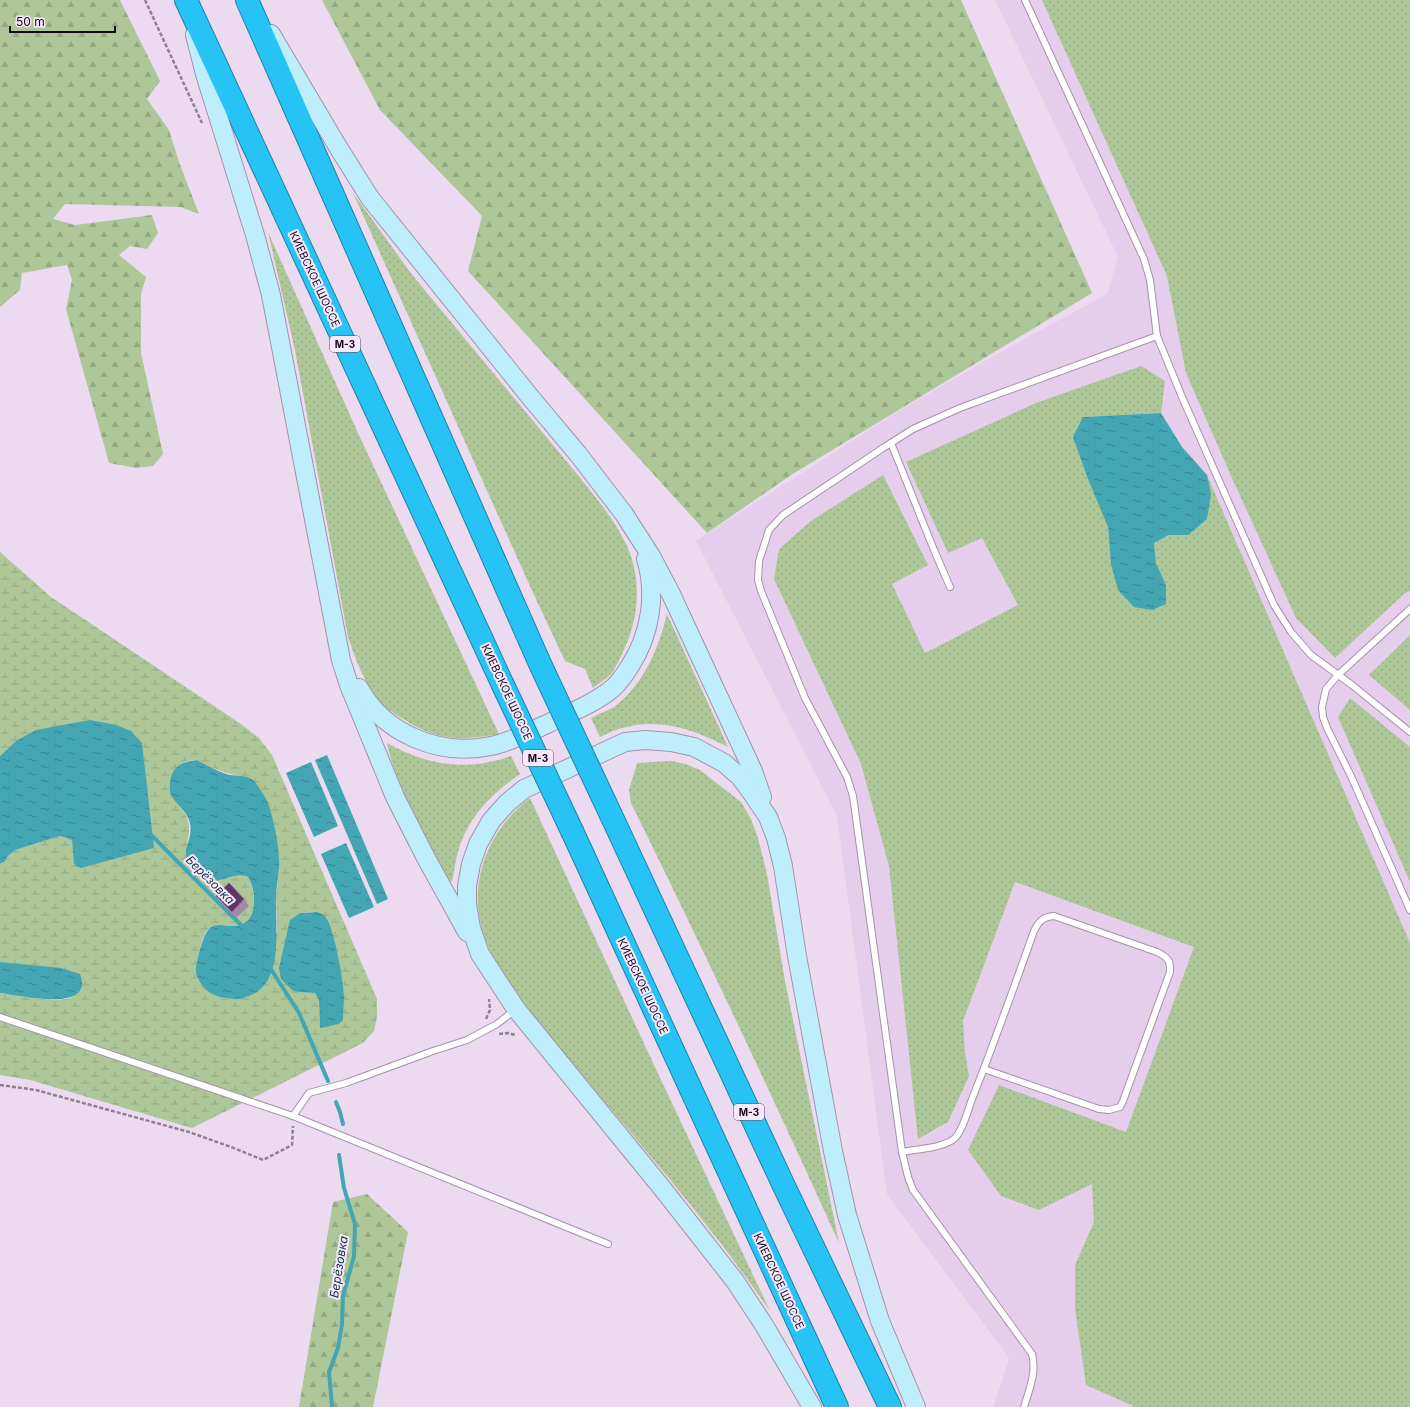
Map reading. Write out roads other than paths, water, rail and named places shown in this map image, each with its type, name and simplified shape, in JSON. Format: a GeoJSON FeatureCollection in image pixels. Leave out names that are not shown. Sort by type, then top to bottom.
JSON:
{"type":"FeatureCollection","features":[{"type":"Feature","properties":{"kind":"highway","name":"М-3"},"geometry":{"type":"LineString","coordinates":[[247,0],[541,666],[786,1192],[890,1407]]}},
{"type":"Feature","properties":{"kind":"highway","name":"КИЕВСКОЕ ШОССЕ"},"geometry":{"type":"LineString","coordinates":[[187,3],[837,1407]]}},
{"type":"Feature","properties":{"kind":"street"},"geometry":{"type":"LineString","coordinates":[[250,0],[370,198],[605,487],[651,556],[671,594],[753,771],[776,838],[783,866],[797,956],[833,1151],[847,1215],[885,1334],[916,1407]]}},
{"type":"Feature","properties":{"kind":"street"},"geometry":{"type":"LineString","coordinates":[[187,3],[205,74],[255,235],[271,295],[341,660],[349,685],[396,797],[440,884],[480,954],[516,1009],[662,1188],[735,1281],[764,1325],[812,1407]]}},
{"type":"Feature","properties":{"kind":"street"},"geometry":{"type":"LineString","coordinates":[[334,628],[353,678],[361,693],[378,714],[399,731],[434,746],[472,749],[507,742],[585,706],[613,688],[625,674],[636,657],[647,631],[651,600],[650,576],[646,557],[639,538]]}},
{"type":"Feature","properties":{"kind":"street"},"geometry":{"type":"LineString","coordinates":[[480,954],[471,928],[467,904],[467,886],[471,864],[478,844],[491,821],[507,803],[524,789],[625,742],[645,740],[671,742],[694,747],[715,757],[728,766],[750,788],[768,817]]}},
{"type":"Feature","properties":{"kind":"lane"},"geometry":{"type":"LineString","coordinates":[[1025,0],[1144,259],[1150,280],[1157,336],[1182,397],[1274,605],[1291,632],[1311,655],[1410,732]]}},
{"type":"Feature","properties":{"kind":"lane"},"geometry":{"type":"LineString","coordinates":[[1024,1407],[1034,1367],[1032,1354],[913,1190],[908,1177],[902,1152],[853,796],[847,777],[806,698],[761,591],[758,574],[760,554],[769,530],[783,515],[913,429],[960,408],[1157,336]]}},
{"type":"Feature","properties":{"kind":"lane"},"geometry":{"type":"LineString","coordinates":[[891,443],[950,587]]}},
{"type":"Feature","properties":{"kind":"lane"},"geometry":{"type":"LineString","coordinates":[[1410,609],[1338,675],[1326,689],[1322,707],[1322,717],[1354,783],[1410,910]]}},
{"type":"Feature","properties":{"kind":"lane"},"geometry":{"type":"LineString","coordinates":[[902,1152],[947,1142],[955,1138],[960,1131],[1034,931],[1040,920],[1054,916],[1157,952],[1165,956],[1170,962],[1170,972],[1120,1107],[1109,1110],[1099,1109],[984,1069]]}},
{"type":"Feature","properties":{"kind":"lane"},"geometry":{"type":"LineString","coordinates":[[293,1116],[309,1093],[346,1083],[467,1040],[497,1024],[516,1009]]}},
{"type":"Feature","properties":{"kind":"lane"},"geometry":{"type":"LineString","coordinates":[[0,1017],[293,1116],[608,1244]]}},
{"type":"Feature","properties":{"kind":"water"},"geometry":{"type":"Polygon","coordinates":[[[1161,413],[1182,447],[1207,475],[1211,494],[1207,519],[1188,535],[1169,535],[1154,543],[1156,563],[1166,585],[1166,604],[1152,610],[1134,607],[1118,590],[1111,564],[1108,527],[1088,479],[1073,437],[1083,417],[1161,413]]]}},
{"type":"Feature","properties":{"kind":"water"},"geometry":{"type":"Polygon","coordinates":[[[90,720],[116,725],[131,731],[142,743],[154,848],[81,868],[76,866],[74,863],[72,840],[60,836],[15,850],[4,862],[0,864],[0,756],[16,741],[36,730],[90,720]]]}},
{"type":"Feature","properties":{"kind":"water"},"geometry":{"type":"Polygon","coordinates":[[[327,755],[388,899],[377,904],[315,760],[327,755]]]}},
{"type":"Feature","properties":{"kind":"water"},"geometry":{"type":"Polygon","coordinates":[[[197,760],[226,774],[251,778],[258,786],[269,806],[277,838],[279,868],[276,895],[276,951],[274,964],[270,977],[263,987],[253,994],[241,999],[225,998],[210,993],[203,987],[196,973],[200,949],[207,931],[216,926],[238,926],[246,922],[251,916],[254,907],[253,889],[248,877],[236,876],[219,880],[206,878],[190,866],[187,859],[186,853],[191,828],[186,814],[171,795],[170,783],[171,777],[178,766],[186,762],[197,760]]]}},
{"type":"Feature","properties":{"kind":"water"},"geometry":{"type":"Polygon","coordinates":[[[311,762],[338,826],[314,837],[286,773],[311,762]]]}},
{"type":"Feature","properties":{"kind":"water"},"geometry":{"type":"Polygon","coordinates":[[[346,843],[374,907],[349,918],[321,854],[346,843]]]}},
{"type":"Feature","properties":{"kind":"water"},"geometry":{"type":"Polygon","coordinates":[[[317,912],[325,916],[332,931],[344,991],[343,1020],[339,1024],[320,1028],[319,1001],[315,993],[298,992],[292,990],[281,979],[279,968],[290,920],[300,913],[317,912]]]}},
{"type":"Feature","properties":{"kind":"water"},"geometry":{"type":"Polygon","coordinates":[[[0,962],[61,968],[80,974],[82,986],[77,994],[66,998],[37,998],[0,993],[0,962]]]}},
{"type":"Feature","properties":{"kind":"waterway","name":"Берёзовка"},"geometry":{"type":"LineString","coordinates":[[149,833],[244,928]]}},
{"type":"Feature","properties":{"kind":"waterway","name":"Берёзовка"},"geometry":{"type":"LineString","coordinates":[[269,966],[299,1013],[328,1081]]}},
{"type":"Feature","properties":{"kind":"waterway"},"geometry":{"type":"LineString","coordinates":[[336,1102],[343,1124]]}},
{"type":"Feature","properties":{"kind":"waterway","name":"Берёзовка"},"geometry":{"type":"LineString","coordinates":[[332,1407],[329,1372],[338,1348],[342,1324],[343,1296],[354,1256],[355,1224],[344,1188],[339,1155]]}}]}
